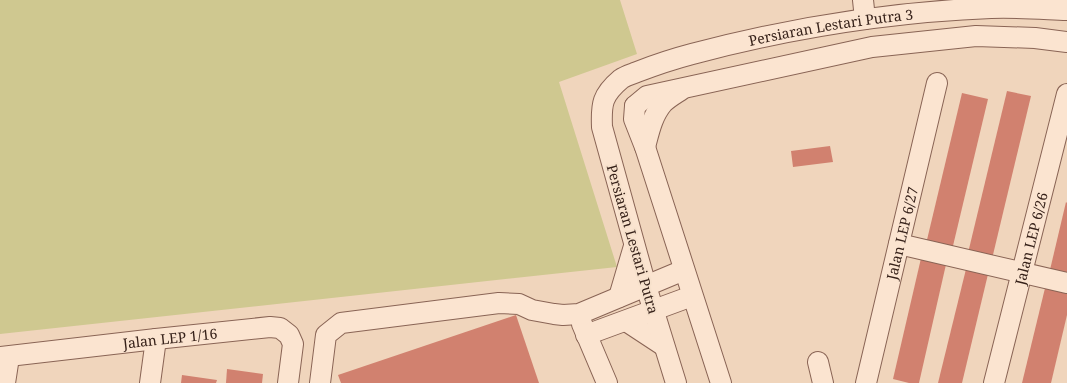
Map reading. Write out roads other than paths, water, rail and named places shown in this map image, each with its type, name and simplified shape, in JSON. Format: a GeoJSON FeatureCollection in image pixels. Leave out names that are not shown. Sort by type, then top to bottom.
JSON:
{"type":"FeatureCollection","features":[{"type":"Feature","properties":{"kind":"street","name":"Persiaran Lestari Putra 3"},"geometry":{"type":"LineString","coordinates":[[607,94],[622,78],[669,60],[723,46],[818,26],[864,9],[992,8],[1067,10]]}},
{"type":"Feature","properties":{"kind":"street","name":"Persiaran Lestari Putra 3"},"geometry":{"type":"LineString","coordinates":[[635,106],[647,96],[872,47],[976,36],[1035,38],[1067,42]]}},
{"type":"Feature","properties":{"kind":"street","name":"Jalan LEP 6/27"},"geometry":{"type":"LineString","coordinates":[[866,383],[937,83]]}},
{"type":"Feature","properties":{"kind":"street"},"geometry":{"type":"LineString","coordinates":[[645,147],[651,123],[656,112],[663,103],[686,87]]}},
{"type":"Feature","properties":{"kind":"street"},"geometry":{"type":"LineString","coordinates":[[607,94],[635,106],[634,119],[645,147],[721,383]]}},
{"type":"Feature","properties":{"kind":"street","name":"Persiaran Lestari Putra"},"geometry":{"type":"LineString","coordinates":[[607,94],[602,103],[602,127],[634,246],[676,383]]}},
{"type":"Feature","properties":{"kind":"street","name":"Jalan LEP 6/26"},"geometry":{"type":"LineString","coordinates":[[994,383],[1067,94]]}},
{"type":"Feature","properties":{"kind":"street"},"geometry":{"type":"LineString","coordinates":[[899,244],[1067,283]]}},
{"type":"Feature","properties":{"kind":"street"},"geometry":{"type":"LineString","coordinates":[[619,297],[634,246]]}},
{"type":"Feature","properties":{"kind":"street"},"geometry":{"type":"LineString","coordinates":[[320,383],[326,335],[341,323],[499,303],[519,304],[532,310],[554,314],[579,314],[684,270]]}},
{"type":"Feature","properties":{"kind":"street"},"geometry":{"type":"LineString","coordinates":[[586,335],[692,296]]}},
{"type":"Feature","properties":{"kind":"street"},"geometry":{"type":"LineString","coordinates":[[579,314],[586,335],[607,383]]}},
{"type":"Feature","properties":{"kind":"street"},"geometry":{"type":"LineString","coordinates":[[626,321],[664,346]]}},
{"type":"Feature","properties":{"kind":"street","name":"Jalan LEP 1/16"},"geometry":{"type":"LineString","coordinates":[[4,357],[270,327],[280,328],[289,335],[293,344],[288,383]]}},
{"type":"Feature","properties":{"kind":"street"},"geometry":{"type":"LineString","coordinates":[[150,383],[156,339]]}},
{"type":"Feature","properties":{"kind":"street"},"geometry":{"type":"LineString","coordinates":[[4,357],[5,383]]}},
{"type":"Feature","properties":{"kind":"street"},"geometry":{"type":"LineString","coordinates":[[818,362],[823,383]]}}]}
